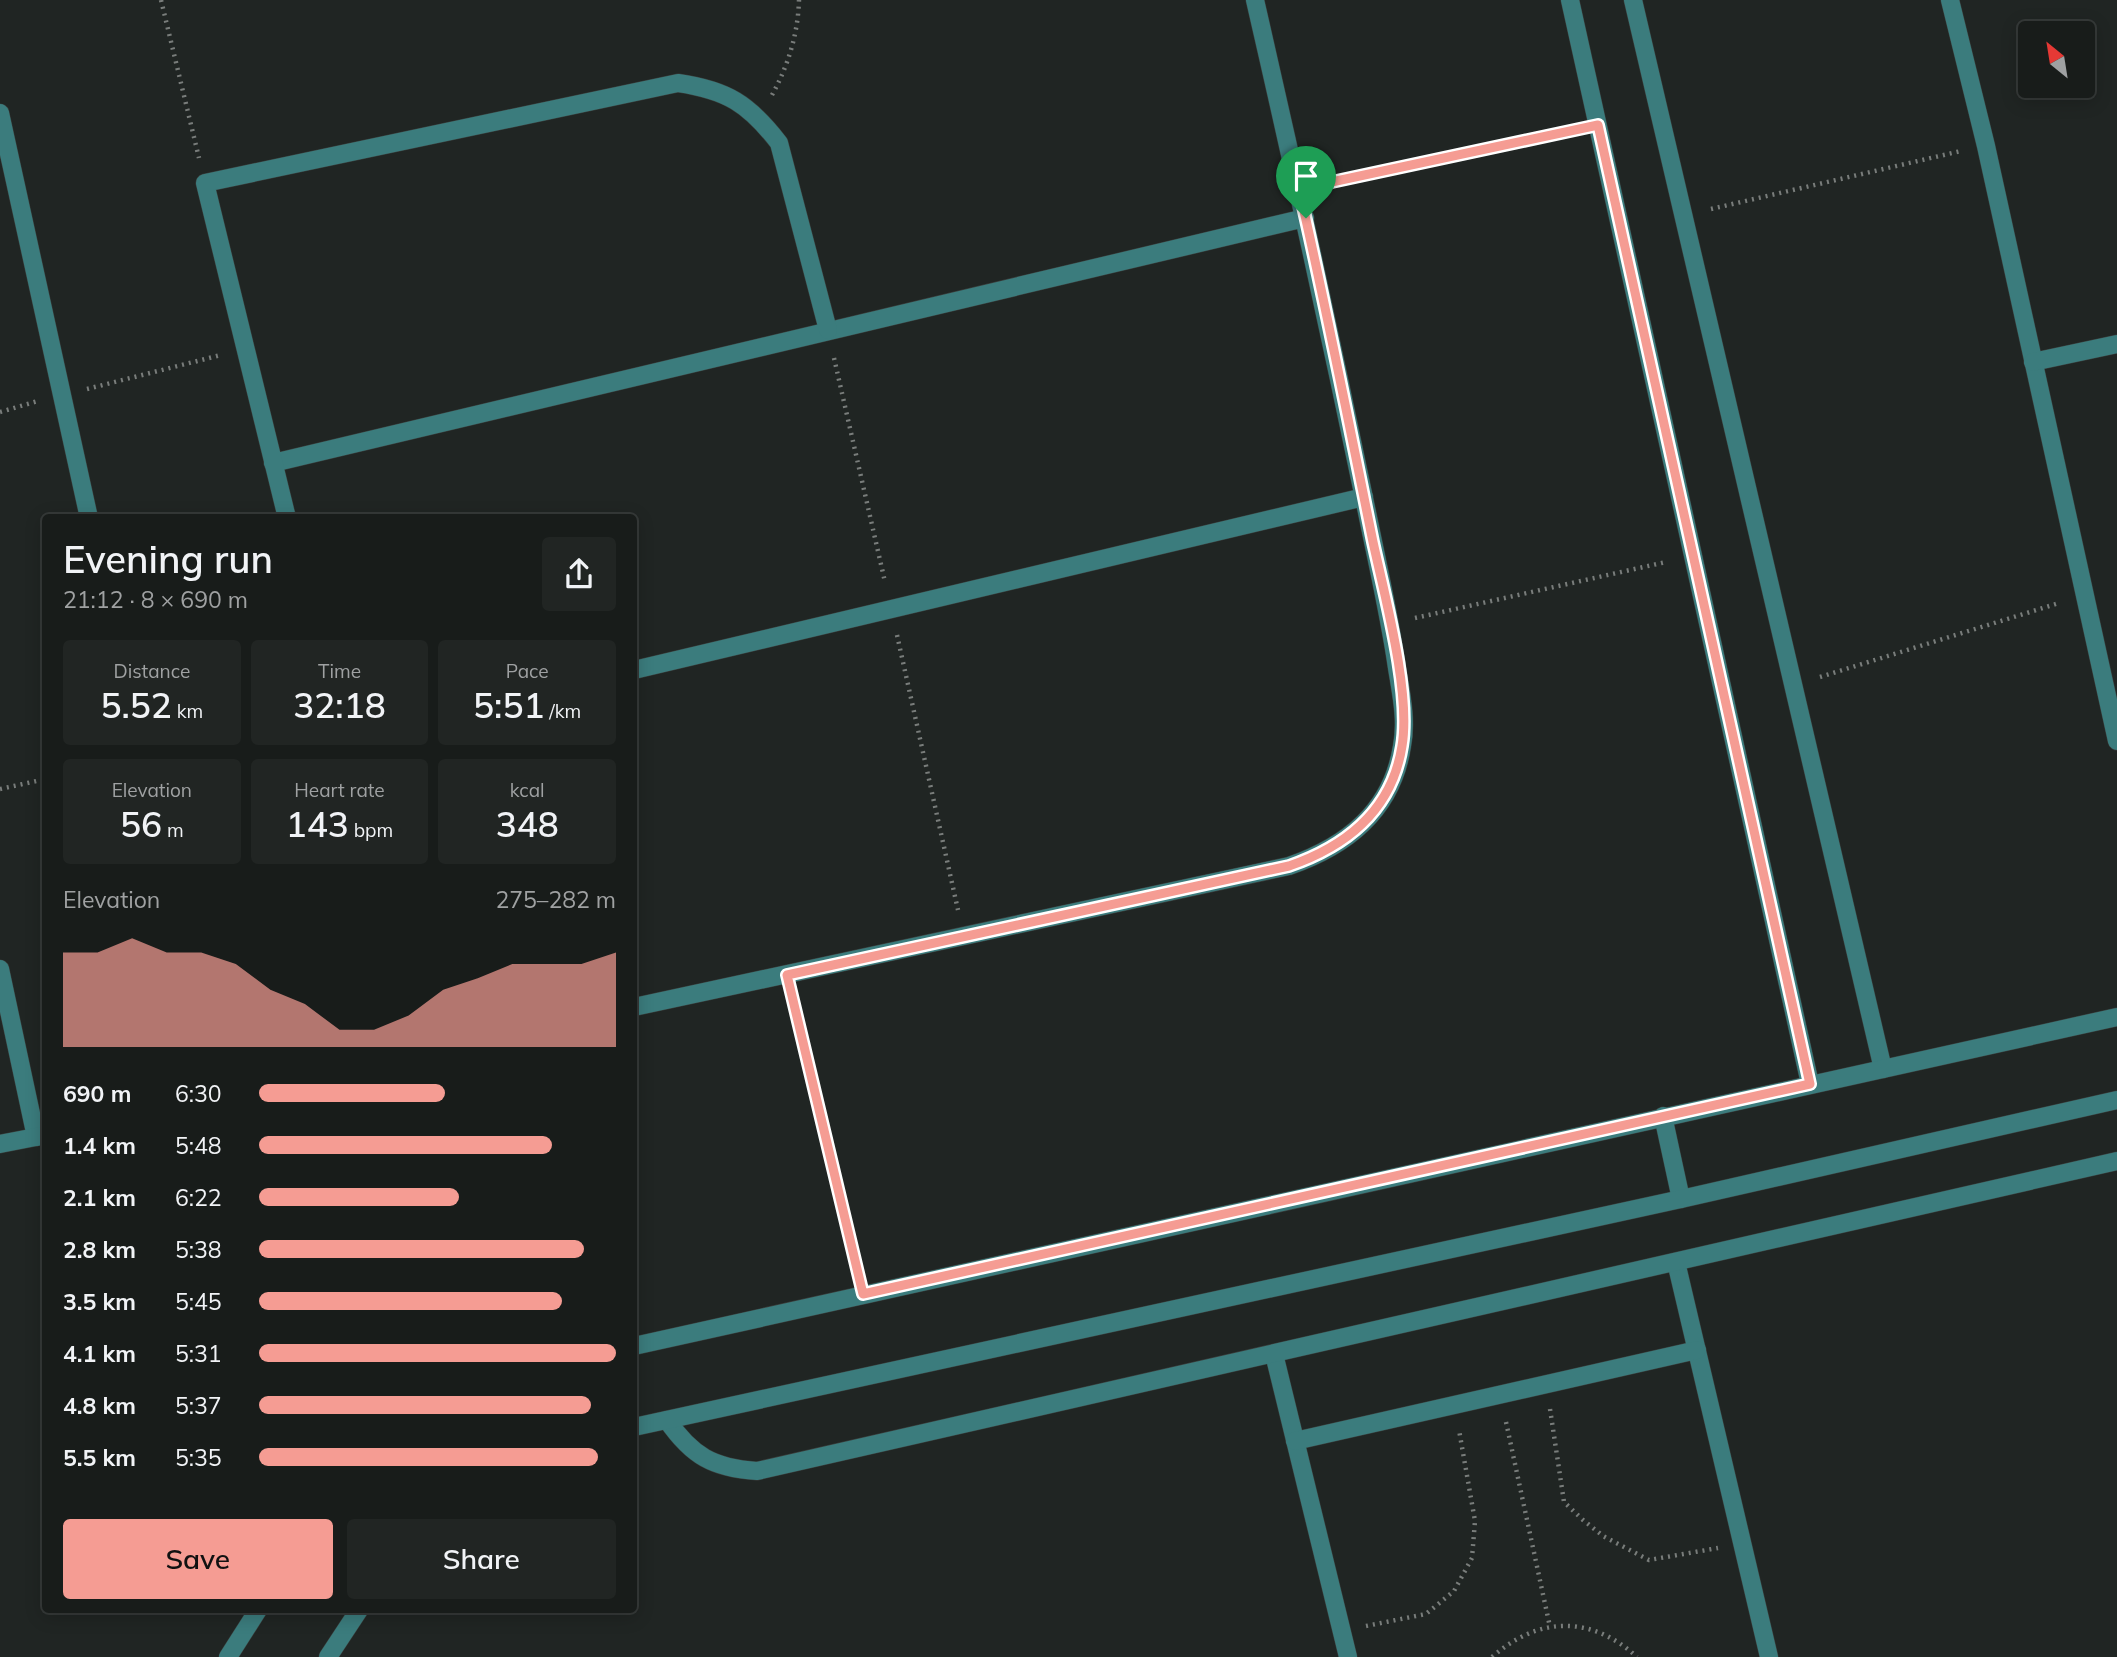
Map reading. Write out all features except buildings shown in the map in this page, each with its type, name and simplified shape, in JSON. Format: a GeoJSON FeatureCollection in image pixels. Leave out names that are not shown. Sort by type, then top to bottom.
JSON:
{"type":"FeatureCollection","features":[{"type":"Feature","properties":{"kind":"street"},"geometry":{"type":"LineString","coordinates":[[637,1006],[1289,866],[1322,855],[1352,836],[1376,810],[1393,779],[1402,746],[1404,710],[1390,624],[1306,218],[1255,0]]}},
{"type":"Feature","properties":{"kind":"street"},"geometry":{"type":"LineString","coordinates":[[1570,0],[1810,1084]]}},
{"type":"Feature","properties":{"kind":"street"},"geometry":{"type":"LineString","coordinates":[[1633,0],[1883,1069]]}},
{"type":"Feature","properties":{"kind":"street"},"geometry":{"type":"LineString","coordinates":[[1950,0],[1986,146],[2117,741]]}},
{"type":"Feature","properties":{"kind":"street"},"geometry":{"type":"LineString","coordinates":[[285,514],[205,183],[678,83],[718,92],[736,100],[759,118],[779,143],[828,330]]}},
{"type":"Feature","properties":{"kind":"street"},"geometry":{"type":"LineString","coordinates":[[0,113],[88,514]]}},
{"type":"Feature","properties":{"kind":"street"},"geometry":{"type":"LineString","coordinates":[[273,463],[1306,218]]}},
{"type":"Feature","properties":{"kind":"street"},"geometry":{"type":"LineString","coordinates":[[2033,362],[2117,344]]}},
{"type":"Feature","properties":{"kind":"street"},"geometry":{"type":"LineString","coordinates":[[637,669],[1364,497]]}},
{"type":"Feature","properties":{"kind":"street"},"geometry":{"type":"LineString","coordinates":[[0,969],[41,1136],[0,1144]]}},
{"type":"Feature","properties":{"kind":"street"},"geometry":{"type":"LineString","coordinates":[[637,1345],[2117,1017]]}},
{"type":"Feature","properties":{"kind":"street"},"geometry":{"type":"LineString","coordinates":[[637,1426],[1681,1199],[2117,1100]]}},
{"type":"Feature","properties":{"kind":"street"},"geometry":{"type":"LineString","coordinates":[[1663,1116],[1681,1199]]}},
{"type":"Feature","properties":{"kind":"street"},"geometry":{"type":"LineString","coordinates":[[667,1420],[683,1443],[704,1459],[730,1469],[757,1471],[2117,1161]]}},
{"type":"Feature","properties":{"kind":"street"},"geometry":{"type":"LineString","coordinates":[[1676,1262],[1769,1657]]}},
{"type":"Feature","properties":{"kind":"street"},"geometry":{"type":"LineString","coordinates":[[1295,1440],[1697,1350]]}},
{"type":"Feature","properties":{"kind":"street"},"geometry":{"type":"LineString","coordinates":[[1274,1354],[1348,1657]]}},
{"type":"Feature","properties":{"kind":"street"},"geometry":{"type":"LineString","coordinates":[[228,1657],[256,1613]]}},
{"type":"Feature","properties":{"kind":"street"},"geometry":{"type":"LineString","coordinates":[[328,1657],[357,1613]]}},
{"type":"Feature","properties":{"kind":"path"},"geometry":{"type":"LineString","coordinates":[[161,0],[205,183]]}},
{"type":"Feature","properties":{"kind":"path"},"geometry":{"type":"LineString","coordinates":[[759,118],[784,73],[798,23],[799,0]]}},
{"type":"Feature","properties":{"kind":"path"},"geometry":{"type":"LineString","coordinates":[[1299,189],[1598,125]]}},
{"type":"Feature","properties":{"kind":"path"},"geometry":{"type":"LineString","coordinates":[[1684,215],[1986,146]]}},
{"type":"Feature","properties":{"kind":"path"},"geometry":{"type":"LineString","coordinates":[[0,412],[245,349]]}},
{"type":"Feature","properties":{"kind":"path"},"geometry":{"type":"LineString","coordinates":[[1390,624],[1693,556]]}},
{"type":"Feature","properties":{"kind":"path"},"geometry":{"type":"LineString","coordinates":[[1793,686],[2084,596]]}},
{"type":"Feature","properties":{"kind":"path"},"geometry":{"type":"LineString","coordinates":[[0,789],[42,780]]}},
{"type":"Feature","properties":{"kind":"path"},"geometry":{"type":"LineString","coordinates":[[787,975],[863,1294]]}},
{"type":"Feature","properties":{"kind":"path"},"geometry":{"type":"LineString","coordinates":[[1546,1384],[1564,1502],[1583,1520],[1603,1536],[1649,1560],[1742,1544]]}},
{"type":"Feature","properties":{"kind":"path"},"geometry":{"type":"LineString","coordinates":[[1500,1394],[1550,1627]]}},
{"type":"Feature","properties":{"kind":"path"},"geometry":{"type":"LineString","coordinates":[[1342,1632],[1426,1614],[1454,1591],[1472,1558],[1475,1521],[1455,1405]]}},
{"type":"Feature","properties":{"kind":"path"},"geometry":{"type":"LineString","coordinates":[[1492,1657],[1519,1637],[1550,1627],[1574,1626],[1597,1631],[1619,1641],[1637,1657]]}},
{"type":"Feature","properties":{"kind":"route"},"geometry":{"type":"LineString","coordinates":[[1598,125],[1810,1084],[863,1294],[787,975],[1289,866],[1322,855],[1352,836],[1376,810],[1393,779],[1402,746],[1404,710],[1390,624],[1306,218],[1299,189],[1598,125]]}}]}
